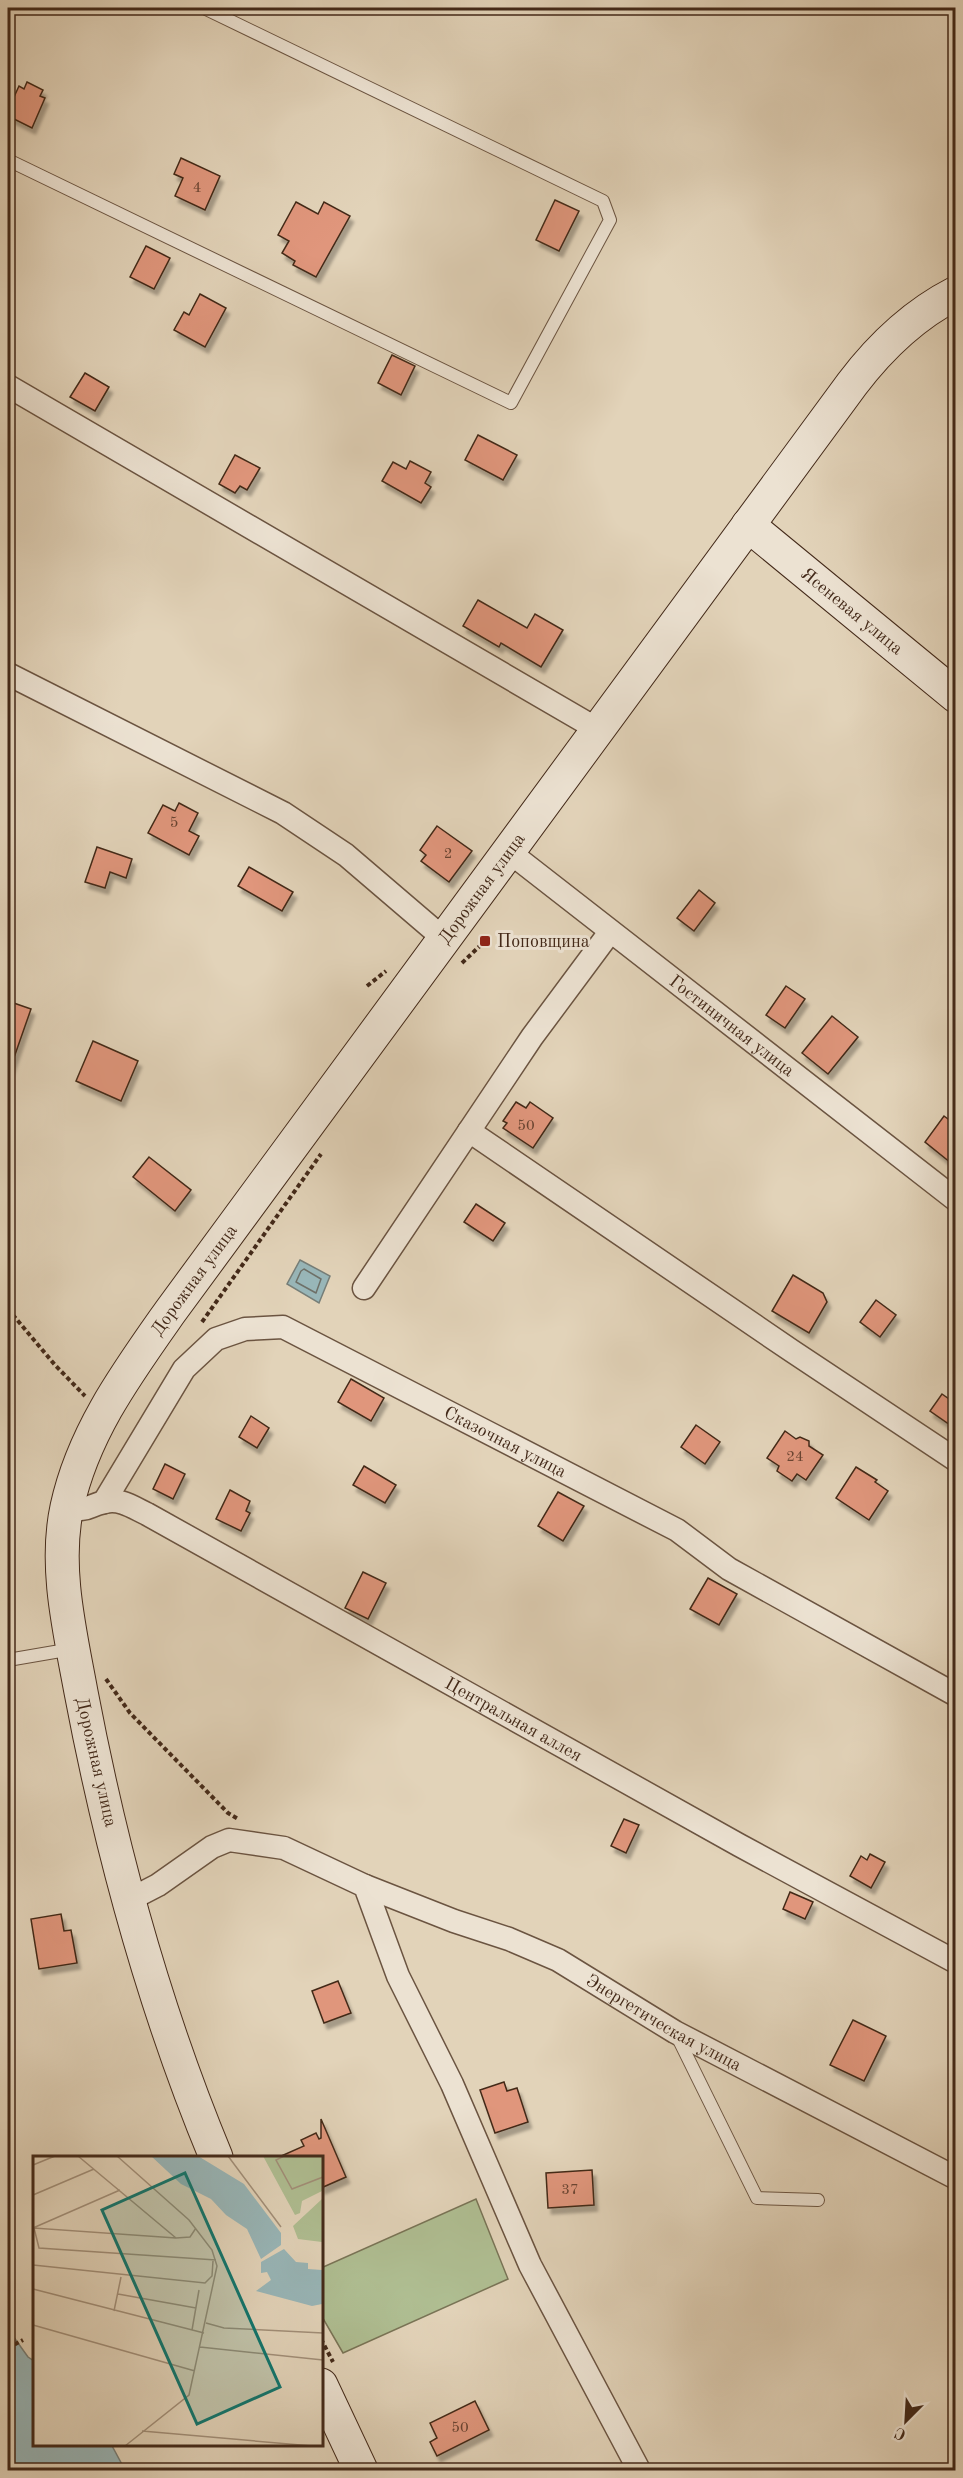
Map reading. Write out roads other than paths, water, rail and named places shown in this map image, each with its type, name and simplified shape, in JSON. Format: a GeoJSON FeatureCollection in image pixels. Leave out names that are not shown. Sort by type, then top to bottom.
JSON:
{"type":"FeatureCollection","features":[{"type":"Feature","properties":{"kind":"main road","name":"Дорожная улица"},"geometry":{"type":"LineString","coordinates":[[216,2156],[188,2091],[129,1900],[99,1780],[73,1649],[63,1573],[64,1532],[67,1507],[86,1446],[102,1415],[170,1312],[443,938],[867,365],[915,319],[956,293]]}},
{"type":"Feature","properties":{"kind":"main road","name":"Ясеневая улица"},"geometry":{"type":"LineString","coordinates":[[748,525],[956,696]]}},
{"type":"Feature","properties":{"kind":"main road"},"geometry":{"type":"LineString","coordinates":[[328,2375],[361,2470]]}},
{"type":"Feature","properties":{"kind":"street"},"geometry":{"type":"LineString","coordinates":[[8,386],[597,729]]}},
{"type":"Feature","properties":{"kind":"street"},"geometry":{"type":"LineString","coordinates":[[8,674],[283,813],[346,855],[443,938]]}},
{"type":"Feature","properties":{"kind":"street","name":"Гостиничная улица"},"geometry":{"type":"LineString","coordinates":[[508,851],[956,1200]]}},
{"type":"Feature","properties":{"kind":"street"},"geometry":{"type":"LineString","coordinates":[[364,1288],[532,1037],[610,932]]}},
{"type":"Feature","properties":{"kind":"street"},"geometry":{"type":"LineString","coordinates":[[470,1131],[782,1345],[956,1460]]}},
{"type":"Feature","properties":{"kind":"street","name":"Сказочная улица"},"geometry":{"type":"LineString","coordinates":[[104,1502],[184,1369],[216,1339],[245,1329],[283,1327],[677,1530],[729,1569],[956,1695]]}},
{"type":"Feature","properties":{"kind":"street","name":"Центральная аллея"},"geometry":{"type":"LineString","coordinates":[[67,1507],[89,1509],[104,1502],[116,1501],[147,1514],[739,1845],[956,1962]]}},
{"type":"Feature","properties":{"kind":"street","name":"Энергетическая улица"},"geometry":{"type":"LineString","coordinates":[[129,1900],[158,1886],[212,1847],[229,1840],[284,1848],[365,1886],[454,1921],[509,1939],[558,1960],[675,2032],[956,2178]]}},
{"type":"Feature","properties":{"kind":"street"},"geometry":{"type":"LineString","coordinates":[[365,1886],[398,1976],[452,2084],[530,2265],[639,2470]]}},
{"type":"Feature","properties":{"kind":"lane"},"geometry":{"type":"LineString","coordinates":[[8,160],[511,403],[610,220],[603,201],[204,8]]}},
{"type":"Feature","properties":{"kind":"lane"},"geometry":{"type":"LineString","coordinates":[[8,1660],[73,1649]]}},
{"type":"Feature","properties":{"kind":"lane"},"geometry":{"type":"LineString","coordinates":[[675,2032],[757,2198],[818,2200]]}},
{"type":"Feature","properties":{"kind":"water"},"geometry":{"type":"Polygon","coordinates":[[[300,1260],[330,1276],[319,1303],[287,1284],[300,1260]]]}},
{"type":"Feature","properties":{"kind":"water"},"geometry":{"type":"Polygon","coordinates":[[[8,2329],[28,2357],[33,2360],[33,2445],[112,2445],[125,2470],[8,2470],[8,2329]]]}},
{"type":"Feature","properties":{"kind":"place","name":"Поповщина"},"geometry":{"type":"Point","coordinates":[485,941]}}]}
